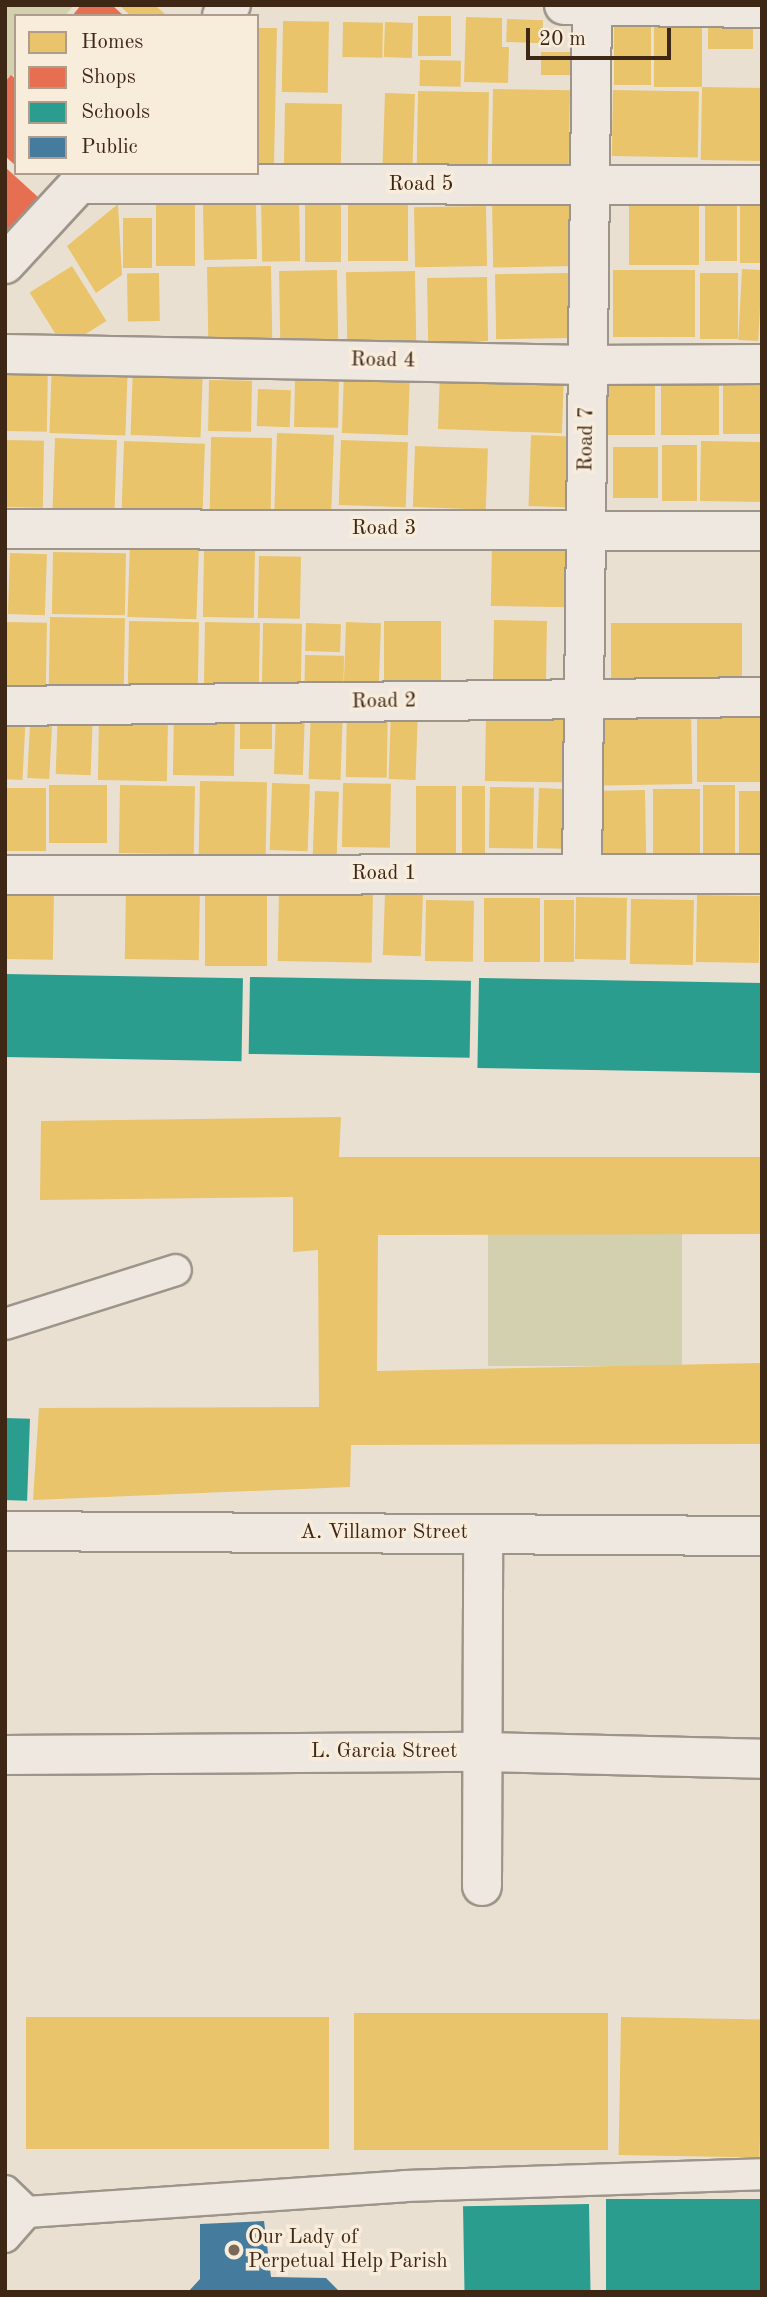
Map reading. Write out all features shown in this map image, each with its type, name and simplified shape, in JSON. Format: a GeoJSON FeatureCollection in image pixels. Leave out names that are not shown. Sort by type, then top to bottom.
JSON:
{"type":"FeatureCollection","features":[{"type":"Feature","properties":{"kind":"street"},"geometry":{"type":"LineString","coordinates":[[564,5],[762,8]]}},
{"type":"Feature","properties":{"kind":"street","name":"Road 7"},"geometry":{"type":"LineString","coordinates":[[582,874],[592,6]]}},
{"type":"Feature","properties":{"kind":"street"},"geometry":{"type":"LineString","coordinates":[[5,264],[84,178]]}},
{"type":"Feature","properties":{"kind":"street","name":"Road 5"},"geometry":{"type":"LineString","coordinates":[[84,178],[762,186]]}},
{"type":"Feature","properties":{"kind":"street","name":"Road 4"},"geometry":{"type":"LineString","coordinates":[[5,354],[587,365],[762,364]]}},
{"type":"Feature","properties":{"kind":"street","name":"Road 3"},"geometry":{"type":"LineString","coordinates":[[5,528],[762,531]]}},
{"type":"Feature","properties":{"kind":"street","name":"Road 2"},"geometry":{"type":"LineString","coordinates":[[5,706],[762,697]]}},
{"type":"Feature","properties":{"kind":"street","name":"Road 1"},"geometry":{"type":"LineString","coordinates":[[5,875],[762,874]]}},
{"type":"Feature","properties":{"kind":"street","name":"A. Villamor Street"},"geometry":{"type":"LineString","coordinates":[[5,1531],[762,1536]]}},
{"type":"Feature","properties":{"kind":"street"},"geometry":{"type":"LineString","coordinates":[[482,1886],[483,1534]]}},
{"type":"Feature","properties":{"kind":"street","name":"L. Garcia Street"},"geometry":{"type":"LineString","coordinates":[[5,1755],[482,1752],[762,1759]]}},
{"type":"Feature","properties":{"kind":"lane"},"geometry":{"type":"LineString","coordinates":[[5,1324],[176,1270]]}},
{"type":"Feature","properties":{"kind":"lane"},"geometry":{"type":"LineString","coordinates":[[5,2238],[27,2212],[405,2186],[762,2175]]}},
{"type":"Feature","properties":{"kind":"lane"},"geometry":{"type":"LineString","coordinates":[[5,2190],[27,2212]]}},
{"type":"Feature","properties":{"kind":"shaded area"},"geometry":{"type":"Polygon","coordinates":[[[5,5],[74,5],[67,14],[14,14],[14,74],[5,83],[5,5]]]}},
{"type":"Feature","properties":{"kind":"shaded area"},"geometry":{"type":"Polygon","coordinates":[[[488,1234],[682,1234],[682,1366],[488,1366],[488,1234]]]}},
{"type":"Feature","properties":{"kind":"building: Homes"},"geometry":{"type":"Polygon","coordinates":[[[119,5],[155,5],[165,14],[129,14],[119,5]]]}},
{"type":"Feature","properties":{"kind":"building: Homes"},"geometry":{"type":"Polygon","coordinates":[[[708,14],[753,14],[753,49],[708,49],[708,14]]]}},
{"type":"Feature","properties":{"kind":"building: Homes"},"geometry":{"type":"Polygon","coordinates":[[[654,15],[702,15],[702,87],[654,87],[654,15]]]}},
{"type":"Feature","properties":{"kind":"building: Homes"},"geometry":{"type":"Polygon","coordinates":[[[418,16],[451,16],[451,56],[418,56],[418,16]]]}},
{"type":"Feature","properties":{"kind":"building: Homes"},"geometry":{"type":"Polygon","coordinates":[[[466,17],[502,18],[502,47],[509,47],[508,83],[464,82],[466,17]]]}},
{"type":"Feature","properties":{"kind":"building: Homes"},"geometry":{"type":"Polygon","coordinates":[[[614,18],[651,18],[651,85],[614,85],[614,18]]]}},
{"type":"Feature","properties":{"kind":"building: Homes"},"geometry":{"type":"Polygon","coordinates":[[[507,19],[543,20],[542,43],[506,42],[507,19]]]}},
{"type":"Feature","properties":{"kind":"building: Homes"},"geometry":{"type":"Polygon","coordinates":[[[283,21],[329,22],[328,93],[282,92],[283,21]]]}},
{"type":"Feature","properties":{"kind":"building: Homes"},"geometry":{"type":"Polygon","coordinates":[[[343,22],[383,23],[382,58],[342,57],[343,22]]]}},
{"type":"Feature","properties":{"kind":"building: Homes"},"geometry":{"type":"Polygon","coordinates":[[[385,22],[413,23],[412,58],[384,57],[385,22]]]}},
{"type":"Feature","properties":{"kind":"building: Homes"},"geometry":{"type":"Polygon","coordinates":[[[259,28],[277,28],[274,163],[259,164],[259,28]]]}},
{"type":"Feature","properties":{"kind":"building: Homes"},"geometry":{"type":"Polygon","coordinates":[[[541,52],[570,52],[570,75],[541,75],[541,52]]]}},
{"type":"Feature","properties":{"kind":"building: Homes"},"geometry":{"type":"Polygon","coordinates":[[[420,60],[461,61],[461,87],[420,86],[420,60]]]}},
{"type":"Feature","properties":{"kind":"building: Homes"},"geometry":{"type":"Polygon","coordinates":[[[702,87],[762,88],[761,161],[701,160],[702,87]]]}},
{"type":"Feature","properties":{"kind":"building: Homes"},"geometry":{"type":"Polygon","coordinates":[[[493,89],[570,90],[569,166],[492,165],[493,89]]]}},
{"type":"Feature","properties":{"kind":"building: Homes"},"geometry":{"type":"Polygon","coordinates":[[[613,90],[699,92],[698,157],[612,156],[613,90]]]}},
{"type":"Feature","properties":{"kind":"building: Homes"},"geometry":{"type":"Polygon","coordinates":[[[418,91],[489,92],[488,166],[417,165],[418,91]]]}},
{"type":"Feature","properties":{"kind":"building: Homes"},"geometry":{"type":"Polygon","coordinates":[[[385,93],[415,94],[412,166],[382,165],[385,93]]]}},
{"type":"Feature","properties":{"kind":"building: Homes"},"geometry":{"type":"Polygon","coordinates":[[[285,103],[342,104],[341,168],[284,167],[285,103]]]}},
{"type":"Feature","properties":{"kind":"building: Homes"},"geometry":{"type":"Polygon","coordinates":[[[305,194],[341,194],[341,262],[305,262],[305,194]]]}},
{"type":"Feature","properties":{"kind":"building: Homes"},"geometry":{"type":"Polygon","coordinates":[[[740,194],[762,194],[762,263],[740,263],[740,194]]]}},
{"type":"Feature","properties":{"kind":"building: Homes"},"geometry":{"type":"Polygon","coordinates":[[[629,195],[699,195],[699,265],[629,265],[629,195]]]}},
{"type":"Feature","properties":{"kind":"building: Homes"},"geometry":{"type":"Polygon","coordinates":[[[299,197],[300,261],[262,262],[261,198],[299,197]]]}},
{"type":"Feature","properties":{"kind":"building: Homes"},"geometry":{"type":"Polygon","coordinates":[[[705,198],[737,198],[737,261],[705,261],[705,198]]]}},
{"type":"Feature","properties":{"kind":"building: Homes"},"geometry":{"type":"Polygon","coordinates":[[[575,199],[576,266],[493,267],[492,200],[575,199]]]}},
{"type":"Feature","properties":{"kind":"building: Homes"},"geometry":{"type":"Polygon","coordinates":[[[256,203],[257,259],[204,260],[203,204],[256,203]]]}},
{"type":"Feature","properties":{"kind":"building: Homes"},"geometry":{"type":"Polygon","coordinates":[[[118,204],[122,275],[96,293],[67,246],[118,204]]]}},
{"type":"Feature","properties":{"kind":"building: Homes"},"geometry":{"type":"Polygon","coordinates":[[[156,204],[195,204],[195,266],[156,266],[156,204]]]}},
{"type":"Feature","properties":{"kind":"building: Homes"},"geometry":{"type":"Polygon","coordinates":[[[348,205],[408,205],[408,261],[348,261],[348,205]]]}},
{"type":"Feature","properties":{"kind":"building: Homes"},"geometry":{"type":"Polygon","coordinates":[[[486,206],[487,266],[415,267],[414,207],[486,206]]]}},
{"type":"Feature","properties":{"kind":"building: Homes"},"geometry":{"type":"Polygon","coordinates":[[[123,218],[152,218],[152,268],[123,268],[123,218]]]}},
{"type":"Feature","properties":{"kind":"building: Homes"},"geometry":{"type":"Polygon","coordinates":[[[72,266],[106,321],[64,348],[30,292],[72,266]]]}},
{"type":"Feature","properties":{"kind":"building: Homes"},"geometry":{"type":"Polygon","coordinates":[[[271,266],[272,344],[208,345],[207,267],[271,266]]]}},
{"type":"Feature","properties":{"kind":"building: Homes"},"geometry":{"type":"Polygon","coordinates":[[[742,269],[762,270],[758,341],[738,340],[742,269]]]}},
{"type":"Feature","properties":{"kind":"building: Homes"},"geometry":{"type":"Polygon","coordinates":[[[337,270],[338,345],[280,346],[279,271],[337,270]]]}},
{"type":"Feature","properties":{"kind":"building: Homes"},"geometry":{"type":"Polygon","coordinates":[[[613,270],[695,270],[695,337],[613,337],[613,270]]]}},
{"type":"Feature","properties":{"kind":"building: Homes"},"geometry":{"type":"Polygon","coordinates":[[[415,271],[416,348],[347,349],[346,272],[415,271]]]}},
{"type":"Feature","properties":{"kind":"building: Homes"},"geometry":{"type":"Polygon","coordinates":[[[159,273],[160,321],[128,322],[127,274],[159,273]]]}},
{"type":"Feature","properties":{"kind":"building: Homes"},"geometry":{"type":"Polygon","coordinates":[[[568,273],[569,338],[496,339],[495,274],[568,273]]]}},
{"type":"Feature","properties":{"kind":"building: Homes"},"geometry":{"type":"Polygon","coordinates":[[[700,273],[738,273],[738,339],[700,339],[700,273]]]}},
{"type":"Feature","properties":{"kind":"building: Homes"},"geometry":{"type":"Polygon","coordinates":[[[487,277],[488,341],[428,342],[427,278],[487,277]]]}},
{"type":"Feature","properties":{"kind":"building: Homes"},"geometry":{"type":"Polygon","coordinates":[[[52,360],[128,363],[125,436],[49,433],[52,360]]]}},
{"type":"Feature","properties":{"kind":"building: Homes"},"geometry":{"type":"Polygon","coordinates":[[[5,363],[48,364],[47,432],[5,431],[5,363]]]}},
{"type":"Feature","properties":{"kind":"building: Homes"},"geometry":{"type":"Polygon","coordinates":[[[133,365],[203,367],[201,437],[131,435],[133,365]]]}},
{"type":"Feature","properties":{"kind":"building: Homes"},"geometry":{"type":"Polygon","coordinates":[[[440,371],[564,375],[562,433],[438,429],[440,371]]]}},
{"type":"Feature","properties":{"kind":"building: Homes"},"geometry":{"type":"Polygon","coordinates":[[[344,372],[410,374],[408,435],[342,433],[344,372]]]}},
{"type":"Feature","properties":{"kind":"building: Homes"},"geometry":{"type":"Polygon","coordinates":[[[661,372],[719,372],[719,435],[661,435],[661,372]]]}},
{"type":"Feature","properties":{"kind":"building: Homes"},"geometry":{"type":"Polygon","coordinates":[[[723,372],[762,372],[762,434],[723,434],[723,372]]]}},
{"type":"Feature","properties":{"kind":"building: Homes"},"geometry":{"type":"Polygon","coordinates":[[[607,374],[655,374],[655,435],[607,435],[607,374]]]}},
{"type":"Feature","properties":{"kind":"building: Homes"},"geometry":{"type":"Polygon","coordinates":[[[295,375],[339,376],[338,428],[294,427],[295,375]]]}},
{"type":"Feature","properties":{"kind":"building: Homes"},"geometry":{"type":"Polygon","coordinates":[[[209,380],[252,381],[251,432],[208,431],[209,380]]]}},
{"type":"Feature","properties":{"kind":"building: Homes"},"geometry":{"type":"Polygon","coordinates":[[[258,389],[291,390],[290,427],[257,426],[258,389]]]}},
{"type":"Feature","properties":{"kind":"building: Homes"},"geometry":{"type":"Polygon","coordinates":[[[277,433],[334,435],[331,516],[274,514],[277,433]]]}},
{"type":"Feature","properties":{"kind":"building: Homes"},"geometry":{"type":"Polygon","coordinates":[[[531,435],[579,437],[576,508],[529,506],[531,435]]]}},
{"type":"Feature","properties":{"kind":"building: Homes"},"geometry":{"type":"Polygon","coordinates":[[[211,437],[272,438],[271,514],[210,513],[211,437]]]}},
{"type":"Feature","properties":{"kind":"building: Homes"},"geometry":{"type":"Polygon","coordinates":[[[55,438],[117,440],[114,511],[53,509],[55,438]]]}},
{"type":"Feature","properties":{"kind":"building: Homes"},"geometry":{"type":"Polygon","coordinates":[[[5,440],[44,441],[43,508],[5,507],[5,440]]]}},
{"type":"Feature","properties":{"kind":"building: Homes"},"geometry":{"type":"Polygon","coordinates":[[[341,440],[408,442],[406,507],[339,505],[341,440]]]}},
{"type":"Feature","properties":{"kind":"building: Homes"},"geometry":{"type":"Polygon","coordinates":[[[124,441],[205,444],[202,517],[121,514],[124,441]]]}},
{"type":"Feature","properties":{"kind":"building: Homes"},"geometry":{"type":"Polygon","coordinates":[[[701,441],[762,442],[761,502],[700,501],[701,441]]]}},
{"type":"Feature","properties":{"kind":"building: Homes"},"geometry":{"type":"Polygon","coordinates":[[[662,445],[697,445],[697,501],[662,501],[662,445]]]}},
{"type":"Feature","properties":{"kind":"building: Homes"},"geometry":{"type":"Polygon","coordinates":[[[415,446],[488,449],[486,510],[413,507],[415,446]]]}},
{"type":"Feature","properties":{"kind":"building: Homes"},"geometry":{"type":"Polygon","coordinates":[[[613,447],[658,447],[658,498],[613,498],[613,447]]]}},
{"type":"Feature","properties":{"kind":"building: Homes"},"geometry":{"type":"Polygon","coordinates":[[[492,540],[571,541],[570,607],[491,606],[492,540]]]}},
{"type":"Feature","properties":{"kind":"building: Homes"},"geometry":{"type":"Polygon","coordinates":[[[130,544],[199,546],[196,619],[127,617],[130,544]]]}},
{"type":"Feature","properties":{"kind":"building: Homes"},"geometry":{"type":"Polygon","coordinates":[[[204,550],[255,551],[254,618],[203,617],[204,550]]]}},
{"type":"Feature","properties":{"kind":"building: Homes"},"geometry":{"type":"Polygon","coordinates":[[[53,552],[126,553],[125,615],[52,614],[53,552]]]}},
{"type":"Feature","properties":{"kind":"building: Homes"},"geometry":{"type":"Polygon","coordinates":[[[10,553],[47,554],[45,615],[8,614],[10,553]]]}},
{"type":"Feature","properties":{"kind":"building: Homes"},"geometry":{"type":"Polygon","coordinates":[[[259,556],[301,557],[300,619],[258,618],[259,556]]]}},
{"type":"Feature","properties":{"kind":"building: Homes"},"geometry":{"type":"Polygon","coordinates":[[[50,617],[125,618],[124,687],[49,686],[50,617]]]}},
{"type":"Feature","properties":{"kind":"building: Homes"},"geometry":{"type":"Polygon","coordinates":[[[494,620],[547,621],[546,689],[493,688],[494,620]]]}},
{"type":"Feature","properties":{"kind":"building: Homes"},"geometry":{"type":"Polygon","coordinates":[[[129,621],[199,622],[198,688],[128,687],[129,621]]]}},
{"type":"Feature","properties":{"kind":"building: Homes"},"geometry":{"type":"Polygon","coordinates":[[[384,621],[441,621],[441,691],[384,691],[384,621]]]}},
{"type":"Feature","properties":{"kind":"building: Homes"},"geometry":{"type":"Polygon","coordinates":[[[5,622],[47,623],[46,689],[5,688],[5,622]]]}},
{"type":"Feature","properties":{"kind":"building: Homes"},"geometry":{"type":"Polygon","coordinates":[[[205,622],[260,623],[259,687],[204,686],[205,622]]]}},
{"type":"Feature","properties":{"kind":"building: Homes"},"geometry":{"type":"Polygon","coordinates":[[[346,622],[381,623],[379,689],[344,688],[346,622]]]}},
{"type":"Feature","properties":{"kind":"building: Homes"},"geometry":{"type":"Polygon","coordinates":[[[263,623],[302,624],[301,687],[262,686],[263,623]]]}},
{"type":"Feature","properties":{"kind":"building: Homes"},"geometry":{"type":"Polygon","coordinates":[[[306,623],[341,624],[340,652],[305,651],[306,623]]]}},
{"type":"Feature","properties":{"kind":"building: Homes"},"geometry":{"type":"Polygon","coordinates":[[[611,623],[742,623],[742,683],[611,683],[611,623]]]}},
{"type":"Feature","properties":{"kind":"building: Homes"},"geometry":{"type":"Polygon","coordinates":[[[305,655],[344,656],[343,691],[304,690],[305,655]]]}},
{"type":"Feature","properties":{"kind":"building: Homes"},"geometry":{"type":"Polygon","coordinates":[[[347,705],[388,706],[387,778],[346,777],[347,705]]]}},
{"type":"Feature","properties":{"kind":"building: Homes"},"geometry":{"type":"Polygon","coordinates":[[[31,706],[53,707],[49,779],[27,778],[31,706]]]}},
{"type":"Feature","properties":{"kind":"building: Homes"},"geometry":{"type":"Polygon","coordinates":[[[58,708],[93,709],[91,775],[56,774],[58,708]]]}},
{"type":"Feature","properties":{"kind":"building: Homes"},"geometry":{"type":"Polygon","coordinates":[[[311,708],[343,709],[341,780],[309,779],[311,708]]]}},
{"type":"Feature","properties":{"kind":"building: Homes"},"geometry":{"type":"Polygon","coordinates":[[[697,708],[762,708],[762,782],[697,782],[697,708]]]}},
{"type":"Feature","properties":{"kind":"building: Homes"},"geometry":{"type":"Polygon","coordinates":[[[391,709],[418,710],[416,780],[389,779],[391,709]]]}},
{"type":"Feature","properties":{"kind":"building: Homes"},"geometry":{"type":"Polygon","coordinates":[[[691,711],[692,784],[604,786],[603,713],[691,711]]]}},
{"type":"Feature","properties":{"kind":"building: Homes"},"geometry":{"type":"Polygon","coordinates":[[[5,712],[26,713],[22,780],[5,779],[5,712]]]}},
{"type":"Feature","properties":{"kind":"building: Homes"},"geometry":{"type":"Polygon","coordinates":[[[174,712],[235,713],[234,776],[173,775],[174,712]]]}},
{"type":"Feature","properties":{"kind":"building: Homes"},"geometry":{"type":"Polygon","coordinates":[[[240,712],[272,712],[272,749],[240,749],[240,712]]]}},
{"type":"Feature","properties":{"kind":"building: Homes"},"geometry":{"type":"Polygon","coordinates":[[[276,712],[305,713],[303,775],[274,774],[276,712]]]}},
{"type":"Feature","properties":{"kind":"building: Homes"},"geometry":{"type":"Polygon","coordinates":[[[486,714],[571,715],[570,782],[485,781],[486,714]]]}},
{"type":"Feature","properties":{"kind":"building: Homes"},"geometry":{"type":"Polygon","coordinates":[[[99,718],[168,719],[167,781],[98,780],[99,718]]]}},
{"type":"Feature","properties":{"kind":"building: Homes"},"geometry":{"type":"Polygon","coordinates":[[[200,781],[267,782],[266,858],[199,857],[200,781]]]}},
{"type":"Feature","properties":{"kind":"building: Homes"},"geometry":{"type":"Polygon","coordinates":[[[272,783],[310,784],[308,851],[270,850],[272,783]]]}},
{"type":"Feature","properties":{"kind":"building: Homes"},"geometry":{"type":"Polygon","coordinates":[[[343,783],[391,784],[390,848],[342,847],[343,783]]]}},
{"type":"Feature","properties":{"kind":"building: Homes"},"geometry":{"type":"Polygon","coordinates":[[[49,785],[107,785],[107,843],[49,843],[49,785]]]}},
{"type":"Feature","properties":{"kind":"building: Homes"},"geometry":{"type":"Polygon","coordinates":[[[120,785],[195,786],[194,854],[119,853],[120,785]]]}},
{"type":"Feature","properties":{"kind":"building: Homes"},"geometry":{"type":"Polygon","coordinates":[[[703,785],[735,785],[735,855],[703,855],[703,785]]]}},
{"type":"Feature","properties":{"kind":"building: Homes"},"geometry":{"type":"Polygon","coordinates":[[[416,786],[456,786],[456,860],[416,860],[416,786]]]}},
{"type":"Feature","properties":{"kind":"building: Homes"},"geometry":{"type":"Polygon","coordinates":[[[462,786],[485,786],[485,853],[462,853],[462,786]]]}},
{"type":"Feature","properties":{"kind":"building: Homes"},"geometry":{"type":"Polygon","coordinates":[[[490,787],[534,788],[533,849],[489,848],[490,787]]]}},
{"type":"Feature","properties":{"kind":"building: Homes"},"geometry":{"type":"Polygon","coordinates":[[[5,788],[46,788],[46,851],[5,851],[5,788]]]}},
{"type":"Feature","properties":{"kind":"building: Homes"},"geometry":{"type":"Polygon","coordinates":[[[539,788],[572,789],[570,849],[537,848],[539,788]]]}},
{"type":"Feature","properties":{"kind":"building: Homes"},"geometry":{"type":"Polygon","coordinates":[[[653,789],[700,789],[700,858],[653,858],[653,789]]]}},
{"type":"Feature","properties":{"kind":"building: Homes"},"geometry":{"type":"Polygon","coordinates":[[[645,790],[646,859],[603,860],[602,791],[645,790]]]}},
{"type":"Feature","properties":{"kind":"building: Homes"},"geometry":{"type":"Polygon","coordinates":[[[315,791],[339,792],[337,857],[313,856],[315,791]]]}},
{"type":"Feature","properties":{"kind":"building: Homes"},"geometry":{"type":"Polygon","coordinates":[[[739,791],[762,791],[762,855],[739,855],[739,791]]]}},
{"type":"Feature","properties":{"kind":"building: Homes"},"geometry":{"type":"Polygon","coordinates":[[[126,888],[200,889],[199,960],[125,959],[126,888]]]}},
{"type":"Feature","properties":{"kind":"building: Homes"},"geometry":{"type":"Polygon","coordinates":[[[279,888],[373,890],[372,963],[278,961],[279,888]]]}},
{"type":"Feature","properties":{"kind":"building: Homes"},"geometry":{"type":"Polygon","coordinates":[[[205,890],[267,890],[267,966],[205,966],[205,890]]]}},
{"type":"Feature","properties":{"kind":"building: Homes"},"geometry":{"type":"Polygon","coordinates":[[[5,891],[54,892],[53,960],[5,959],[5,891]]]}},
{"type":"Feature","properties":{"kind":"building: Homes"},"geometry":{"type":"Polygon","coordinates":[[[385,893],[423,894],[421,956],[383,955],[385,893]]]}},
{"type":"Feature","properties":{"kind":"building: Homes"},"geometry":{"type":"Polygon","coordinates":[[[697,895],[760,896],[759,963],[696,962],[697,895]]]}},
{"type":"Feature","properties":{"kind":"building: Homes"},"geometry":{"type":"Polygon","coordinates":[[[576,897],[627,898],[626,960],[575,959],[576,897]]]}},
{"type":"Feature","properties":{"kind":"building: Homes"},"geometry":{"type":"Polygon","coordinates":[[[484,898],[540,898],[540,962],[484,962],[484,898]]]}},
{"type":"Feature","properties":{"kind":"building: Homes"},"geometry":{"type":"Polygon","coordinates":[[[631,899],[694,900],[693,965],[630,964],[631,899]]]}},
{"type":"Feature","properties":{"kind":"building: Homes"},"geometry":{"type":"Polygon","coordinates":[[[426,900],[474,901],[473,962],[425,961],[426,900]]]}},
{"type":"Feature","properties":{"kind":"building: Homes"},"geometry":{"type":"Polygon","coordinates":[[[544,900],[574,900],[574,962],[544,962],[544,900]]]}},
{"type":"Feature","properties":{"kind":"building: Homes"},"geometry":{"type":"Polygon","coordinates":[[[341,1117],[339,1157],[762,1157],[762,1234],[378,1235],[377,1371],[762,1363],[762,1444],[351,1445],[350,1487],[33,1500],[39,1408],[319,1407],[318,1250],[293,1252],[293,1197],[40,1200],[41,1121],[341,1117]]]}},
{"type":"Feature","properties":{"kind":"building: Homes"},"geometry":{"type":"Polygon","coordinates":[[[354,2013],[608,2013],[608,2150],[354,2150],[354,2013]]]}},
{"type":"Feature","properties":{"kind":"building: Homes"},"geometry":{"type":"Polygon","coordinates":[[[26,2017],[329,2017],[329,2149],[26,2149],[26,2017]]]}},
{"type":"Feature","properties":{"kind":"building: Homes"},"geometry":{"type":"Polygon","coordinates":[[[621,2017],[762,2019],[760,2157],[619,2155],[621,2017]]]}},
{"type":"Feature","properties":{"kind":"building: Shops"},"geometry":{"type":"Polygon","coordinates":[[[81,5],[112,5],[122,14],[74,14],[81,5]]]}},
{"type":"Feature","properties":{"kind":"building: Shops"},"geometry":{"type":"Polygon","coordinates":[[[11,75],[14,77],[14,164],[5,156],[5,82],[11,75]]]}},
{"type":"Feature","properties":{"kind":"building: Shops"},"geometry":{"type":"Polygon","coordinates":[[[5,167],[49,207],[5,257],[5,167]]]}},
{"type":"Feature","properties":{"kind":"building: Schools"},"geometry":{"type":"Polygon","coordinates":[[[5,974],[243,978],[242,1061],[5,1057],[5,974]]]}},
{"type":"Feature","properties":{"kind":"building: Schools"},"geometry":{"type":"Polygon","coordinates":[[[250,977],[471,981],[470,1058],[249,1054],[250,977]]]}},
{"type":"Feature","properties":{"kind":"building: Schools"},"geometry":{"type":"Polygon","coordinates":[[[479,978],[762,983],[760,1073],[477,1068],[479,978]]]}},
{"type":"Feature","properties":{"kind":"building: Schools"},"geometry":{"type":"Polygon","coordinates":[[[5,1418],[30,1419],[27,1501],[5,1500],[5,1418]]]}},
{"type":"Feature","properties":{"kind":"building: Schools"},"geometry":{"type":"Polygon","coordinates":[[[606,2199],[762,2199],[762,2292],[606,2292],[606,2199]]]}},
{"type":"Feature","properties":{"kind":"building: Schools"},"geometry":{"type":"Polygon","coordinates":[[[589,2204],[591,2292],[465,2292],[463,2206],[589,2204]]]}},
{"type":"Feature","properties":{"kind":"building: Public","name":"Our Lady of Perpetual Help Parish"},"geometry":{"type":"Polygon","coordinates":[[[264,2221],[271,2277],[326,2278],[340,2292],[188,2292],[200,2279],[200,2224],[264,2221]]]}},
{"type":"Feature","properties":{"kind":"place","name":"Our Lady of Perpetual Help Parish"},"geometry":{"type":"Point","coordinates":[234,2250]}}]}
